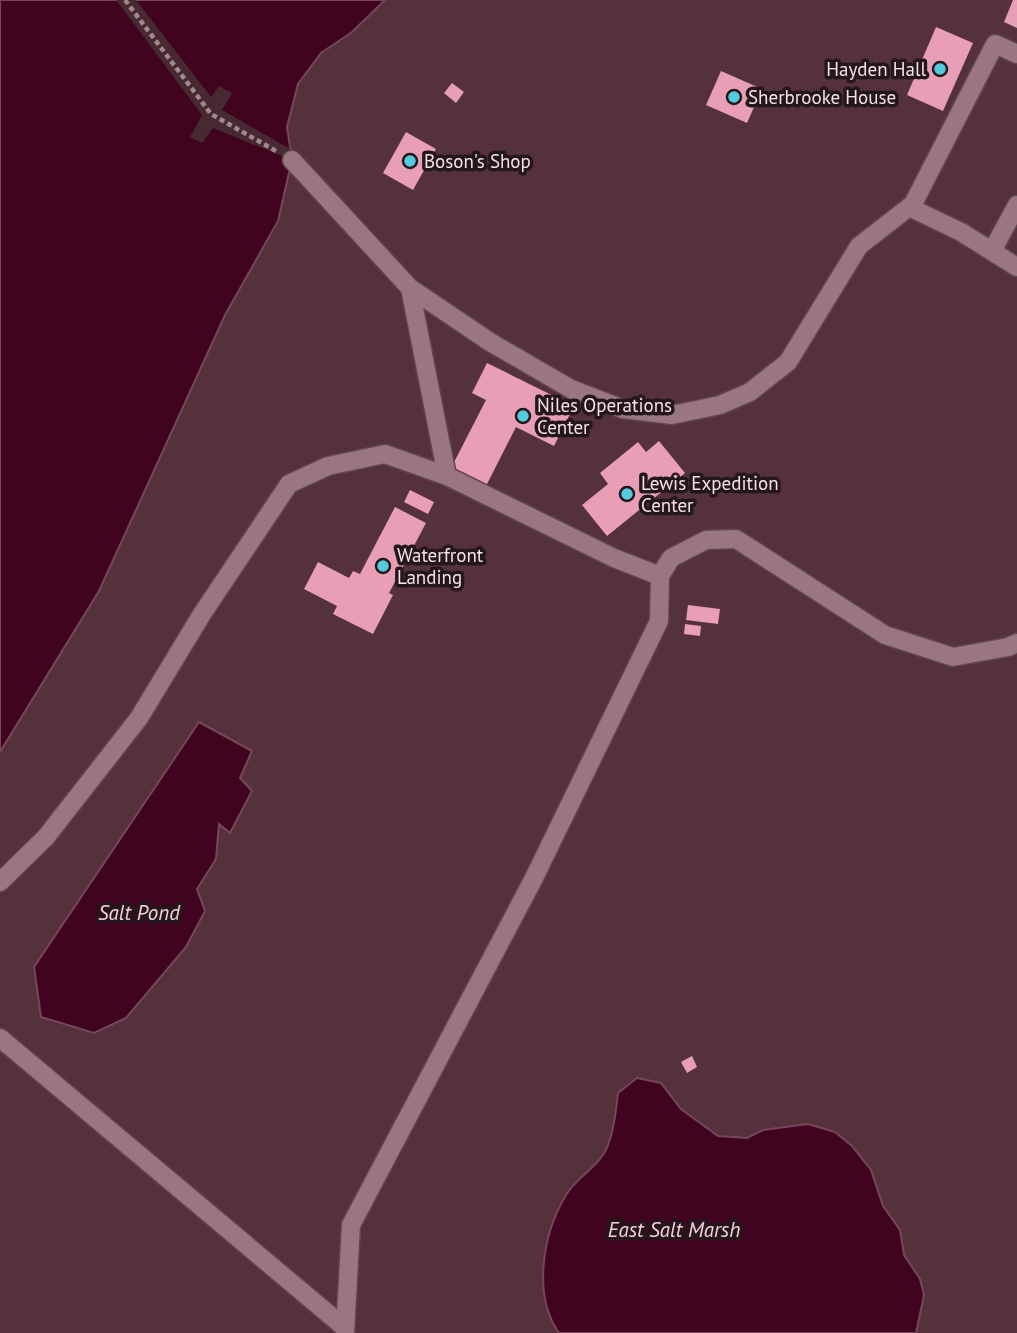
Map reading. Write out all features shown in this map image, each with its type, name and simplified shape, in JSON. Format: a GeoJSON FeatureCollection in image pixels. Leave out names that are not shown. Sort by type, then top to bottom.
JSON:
{"type":"FeatureCollection","features":[{"type":"Feature","properties":{"kind":"lane"},"geometry":{"type":"LineString","coordinates":[[292,160],[410,288],[490,342],[571,388],[623,409],[672,415],[720,405],[750,392],[788,362],[859,246],[913,204],[995,44],[1017,54]]}},
{"type":"Feature","properties":{"kind":"lane"},"geometry":{"type":"LineString","coordinates":[[992,251],[1017,205]]}},
{"type":"Feature","properties":{"kind":"lane"},"geometry":{"type":"LineString","coordinates":[[909,207],[961,232],[1017,267]]}},
{"type":"Feature","properties":{"kind":"lane"},"geometry":{"type":"LineString","coordinates":[[410,288],[447,476]]}},
{"type":"Feature","properties":{"kind":"lane"},"geometry":{"type":"LineString","coordinates":[[0,882],[46,837],[139,718],[202,614],[289,484],[328,466],[385,454],[447,476],[614,558],[660,576]]}},
{"type":"Feature","properties":{"kind":"lane"},"geometry":{"type":"LineString","coordinates":[[344,1330],[351,1226],[534,878],[659,621],[660,576],[671,558],[706,540],[736,539],[885,635],[953,657],[1017,643]]}},
{"type":"Feature","properties":{"kind":"lane"},"geometry":{"type":"LineString","coordinates":[[0,1038],[344,1330]]}},
{"type":"Feature","properties":{"kind":"path"},"geometry":{"type":"LineString","coordinates":[[125,0],[211,114],[292,160]]}},
{"type":"Feature","properties":{"kind":"shaded area"},"geometry":{"type":"Polygon","coordinates":[[[385,0],[1017,0],[1017,1333],[0,1333],[0,752],[99,591],[225,315],[278,221],[287,127],[298,84],[321,53],[352,32],[385,0]]]}},
{"type":"Feature","properties":{"kind":"water"},"geometry":{"type":"Polygon","coordinates":[[[0,0],[385,0],[352,32],[321,53],[298,84],[287,127],[292,160],[278,221],[225,315],[99,591],[0,752],[0,0]]]}},
{"type":"Feature","properties":{"kind":"water","name":"Salt Pond"},"geometry":{"type":"Polygon","coordinates":[[[199,722],[252,751],[240,778],[252,791],[230,833],[219,824],[216,859],[197,889],[205,911],[186,947],[126,1018],[94,1033],[41,1017],[34,967],[199,722]]]}},
{"type":"Feature","properties":{"kind":"water","name":"East Salt Marsh"},"geometry":{"type":"Polygon","coordinates":[[[637,1078],[661,1083],[681,1109],[718,1136],[747,1138],[763,1130],[808,1124],[835,1132],[852,1146],[871,1170],[883,1206],[900,1230],[904,1255],[920,1279],[924,1295],[916,1333],[559,1333],[545,1301],[543,1283],[551,1227],[570,1189],[599,1160],[606,1149],[614,1125],[618,1093],[637,1078]]]}},
{"type":"Feature","properties":{"kind":"pier"},"geometry":{"type":"Polygon","coordinates":[[[116,0],[136,0],[211,97],[219,86],[232,93],[222,110],[290,149],[292,160],[213,128],[202,143],[190,137],[202,115],[116,0]]]}},
{"type":"Feature","properties":{"kind":"building"},"geometry":{"type":"Polygon","coordinates":[[[1013,0],[1017,0],[1017,28],[1004,22],[1013,0]]]}},
{"type":"Feature","properties":{"kind":"building","name":"Hayden Hall"},"geometry":{"type":"Polygon","coordinates":[[[936,27],[973,43],[943,111],[907,95],[936,27]]]}},
{"type":"Feature","properties":{"kind":"building","name":"Sherbrooke House"},"geometry":{"type":"Polygon","coordinates":[[[721,71],[762,89],[747,123],[706,105],[721,71]]]}},
{"type":"Feature","properties":{"kind":"building"},"geometry":{"type":"Polygon","coordinates":[[[452,83],[464,92],[456,103],[444,93],[452,83]]]}},
{"type":"Feature","properties":{"kind":"building","name":"Boson's Shop"},"geometry":{"type":"Polygon","coordinates":[[[406,132],[436,149],[413,190],[383,173],[406,132]]]}},
{"type":"Feature","properties":{"kind":"building","name":"Niles Operations Center"},"geometry":{"type":"Polygon","coordinates":[[[487,363],[574,406],[554,446],[516,427],[485,488],[450,470],[486,400],[472,393],[487,363]]]}},
{"type":"Feature","properties":{"kind":"building","name":"Lewis Expedition Center"},"geometry":{"type":"Polygon","coordinates":[[[659,441],[685,473],[607,536],[582,505],[608,484],[600,473],[638,442],[646,452],[659,441]]]}},
{"type":"Feature","properties":{"kind":"building"},"geometry":{"type":"Polygon","coordinates":[[[410,490],[434,502],[428,514],[404,502],[410,490]]]}},
{"type":"Feature","properties":{"kind":"building","name":"Waterfront Landing"},"geometry":{"type":"Polygon","coordinates":[[[395,507],[426,523],[389,593],[393,595],[373,634],[333,614],[337,606],[304,589],[318,562],[349,578],[353,571],[360,574],[395,507]]]}},
{"type":"Feature","properties":{"kind":"building"},"geometry":{"type":"Polygon","coordinates":[[[688,605],[720,609],[718,624],[686,620],[688,605]]]}},
{"type":"Feature","properties":{"kind":"building"},"geometry":{"type":"Polygon","coordinates":[[[685,624],[701,626],[700,636],[684,634],[685,624]]]}},
{"type":"Feature","properties":{"kind":"building"},"geometry":{"type":"Polygon","coordinates":[[[692,1056],[697,1067],[687,1073],[681,1062],[692,1056]]]}},
{"type":"Feature","properties":{"kind":"place","name":"Hayden Hall"},"geometry":{"type":"Point","coordinates":[940,69]}},
{"type":"Feature","properties":{"kind":"place","name":"Sherbrooke House"},"geometry":{"type":"Point","coordinates":[734,97]}},
{"type":"Feature","properties":{"kind":"place","name":"Boson's Shop"},"geometry":{"type":"Point","coordinates":[410,161]}},
{"type":"Feature","properties":{"kind":"place","name":"Niles Operations Center"},"geometry":{"type":"Point","coordinates":[523,416]}},
{"type":"Feature","properties":{"kind":"place","name":"Lewis Expedition Center"},"geometry":{"type":"Point","coordinates":[627,494]}},
{"type":"Feature","properties":{"kind":"place","name":"Waterfront Landing"},"geometry":{"type":"Point","coordinates":[383,566]}}]}
